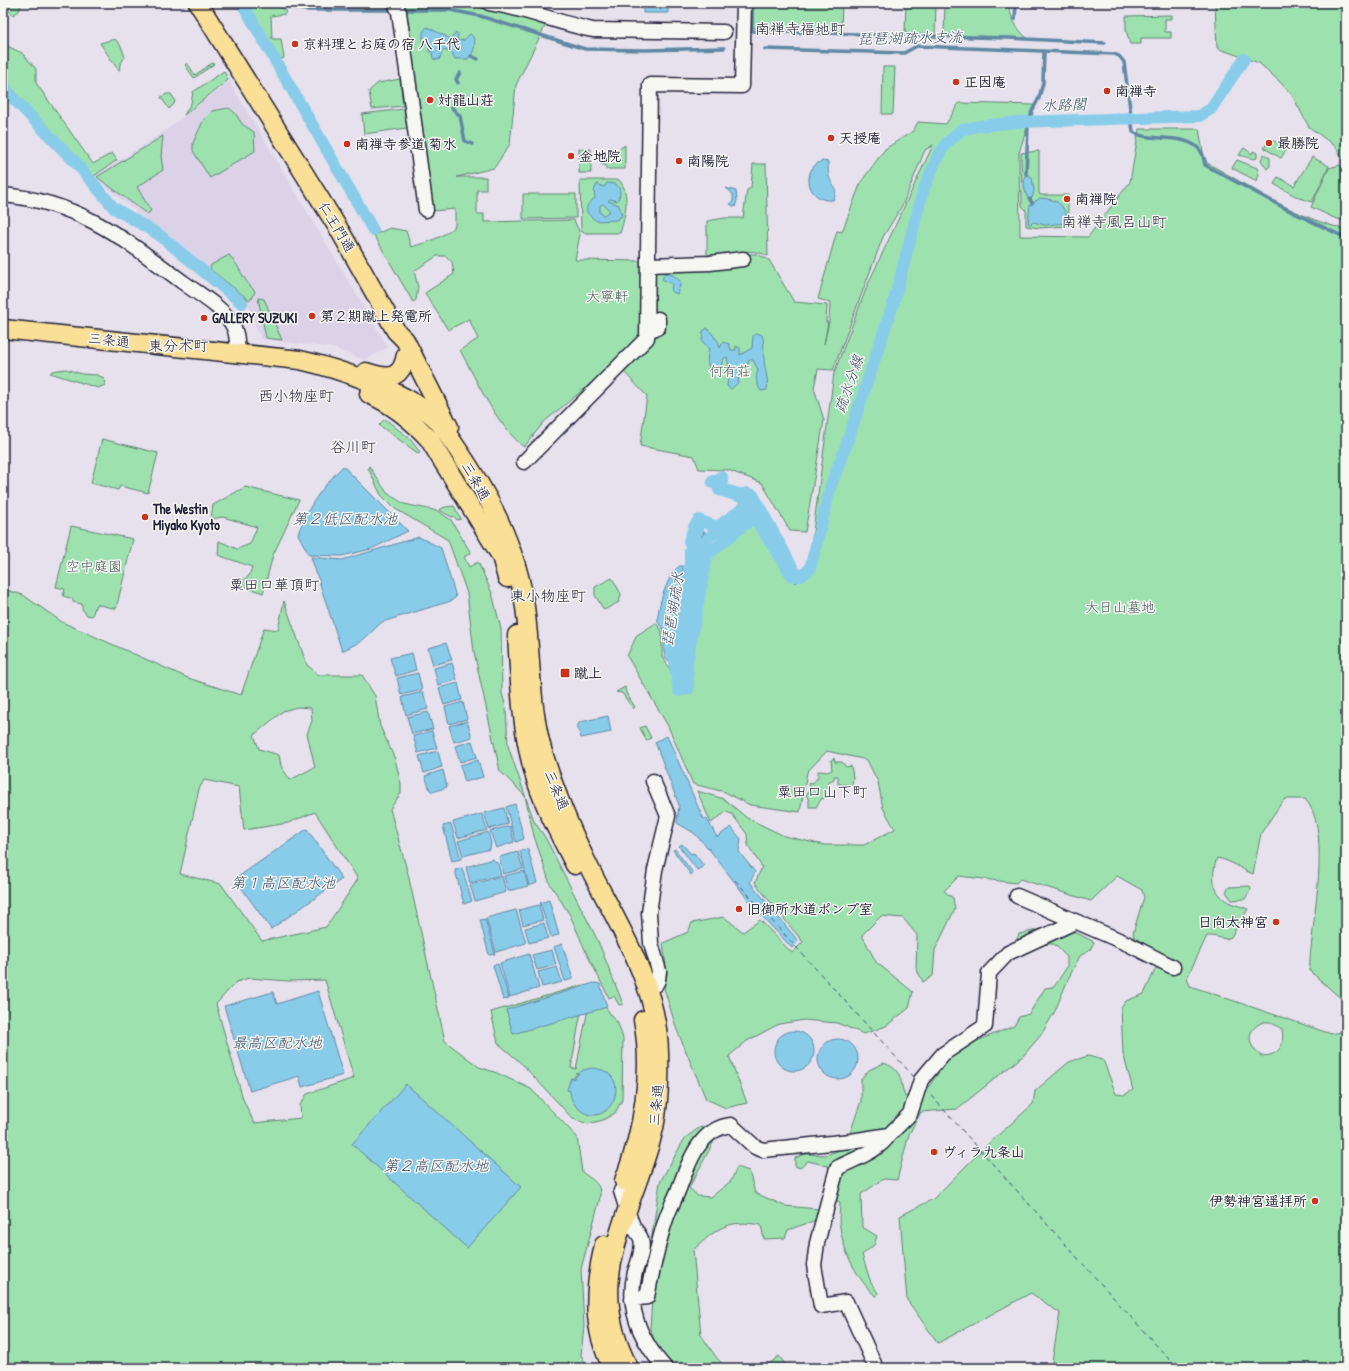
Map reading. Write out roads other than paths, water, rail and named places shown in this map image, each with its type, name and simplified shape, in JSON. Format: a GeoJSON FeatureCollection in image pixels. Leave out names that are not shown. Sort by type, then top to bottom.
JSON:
{"type":"FeatureCollection","features":[{"type":"Feature","properties":{"kind":"main road","name":"仁王門通"},"geometry":{"type":"LineString","coordinates":[[198,3],[340,231],[396,331],[405,340],[441,407],[464,458]]}},
{"type":"Feature","properties":{"kind":"main road","name":"三条通"},"geometry":{"type":"LineString","coordinates":[[3,329],[300,360],[370,382],[425,410],[436,418],[464,458],[504,529],[513,554],[525,603],[535,709],[545,761],[584,857],[631,949],[647,988],[654,1013],[659,1050],[658,1102],[653,1136],[614,1250],[610,1277],[610,1307],[618,1347],[629,1368]]}},
{"type":"Feature","properties":{"kind":"main road"},"geometry":{"type":"LineString","coordinates":[[396,331],[456,463],[493,529],[501,556]]}},
{"type":"Feature","properties":{"kind":"main road"},"geometry":{"type":"LineString","coordinates":[[238,354],[266,353],[311,357],[338,363],[385,378],[393,376],[401,370],[406,355]]}},
{"type":"Feature","properties":{"kind":"main road","name":"三条通"},"geometry":{"type":"LineString","coordinates":[[238,354],[351,387],[376,397],[420,428],[438,452],[501,556],[515,617],[522,713],[534,774],[555,825],[626,965],[641,1008],[646,1035],[646,1060],[642,1117],[631,1163],[605,1240],[598,1269],[595,1291],[597,1318],[601,1340],[606,1356],[613,1368]]}},
{"type":"Feature","properties":{"kind":"street"},"geometry":{"type":"LineString","coordinates":[[395,3],[399,12],[426,210]]}},
{"type":"Feature","properties":{"kind":"street"},"geometry":{"type":"LineString","coordinates":[[489,3],[526,10],[574,26],[592,30],[735,32]]}},
{"type":"Feature","properties":{"kind":"street"},"geometry":{"type":"LineString","coordinates":[[524,462],[647,338],[650,85],[742,86],[735,32],[744,3]]}},
{"type":"Feature","properties":{"kind":"street"},"geometry":{"type":"LineString","coordinates":[[3,195],[37,201],[80,214],[130,244],[221,311],[235,329],[238,354]]}},
{"type":"Feature","properties":{"kind":"street"},"geometry":{"type":"LineString","coordinates":[[648,265],[710,263],[743,259]]}},
{"type":"Feature","properties":{"kind":"street"},"geometry":{"type":"LineString","coordinates":[[648,331],[658,327],[658,319]]}},
{"type":"Feature","properties":{"kind":"street"},"geometry":{"type":"LineString","coordinates":[[647,988],[656,984],[658,980],[658,972],[651,943],[649,912],[655,870],[668,816],[653,781]]}},
{"type":"Feature","properties":{"kind":"street"},"geometry":{"type":"LineString","coordinates":[[1017,896],[1128,944],[1173,967]]}},
{"type":"Feature","properties":{"kind":"street"},"geometry":{"type":"LineString","coordinates":[[876,1368],[846,1302],[821,1306],[814,1265],[817,1243],[836,1168],[885,1142],[889,1135],[910,1114],[921,1080],[942,1054],[985,1026],[989,973],[1008,953],[1075,922]]}},
{"type":"Feature","properties":{"kind":"street"},"geometry":{"type":"LineString","coordinates":[[632,1299],[646,1297],[665,1222],[688,1162],[696,1149],[709,1134],[720,1126],[731,1125],[755,1147],[763,1150],[851,1141],[889,1135]]}},
{"type":"Feature","properties":{"kind":"street"},"geometry":{"type":"LineString","coordinates":[[621,1191],[633,1226],[641,1239],[642,1250],[633,1285],[632,1299],[635,1317],[643,1338],[664,1368]]}},
{"type":"Feature","properties":{"kind":"water"},"geometry":{"type":"Polygon","coordinates":[[[643,3],[668,3],[668,13],[643,13],[643,3]]]}},
{"type":"Feature","properties":{"kind":"water"},"geometry":{"type":"Polygon","coordinates":[[[427,27],[451,39],[456,32],[458,35],[457,41],[464,40],[470,34],[475,43],[474,50],[468,59],[455,59],[452,53],[443,50],[439,60],[433,59],[432,51],[429,52],[429,46],[423,41],[423,32],[427,27]]]}},
{"type":"Feature","properties":{"kind":"water"},"geometry":{"type":"Polygon","coordinates":[[[822,161],[828,162],[829,176],[836,193],[833,200],[824,200],[817,196],[812,191],[810,185],[809,178],[811,171],[815,165],[822,161]]]}},
{"type":"Feature","properties":{"kind":"water"},"geometry":{"type":"Polygon","coordinates":[[[1026,174],[1032,177],[1034,191],[1032,198],[1029,201],[1024,187],[1026,174]]]}},
{"type":"Feature","properties":{"kind":"water"},"geometry":{"type":"Polygon","coordinates":[[[607,183],[616,184],[620,190],[617,201],[610,199],[608,201],[619,205],[622,216],[616,220],[597,221],[587,213],[588,204],[595,198],[594,191],[597,184],[604,187],[607,183]],[[603,204],[600,206],[600,213],[604,215],[610,211],[603,204]]]}},
{"type":"Feature","properties":{"kind":"water"},"geometry":{"type":"Polygon","coordinates":[[[726,188],[736,191],[737,201],[735,207],[730,204],[733,202],[733,194],[726,188]]]}},
{"type":"Feature","properties":{"kind":"water"},"geometry":{"type":"Polygon","coordinates":[[[1040,198],[1056,201],[1062,206],[1069,221],[1067,223],[1045,225],[1033,222],[1030,225],[1028,223],[1030,205],[1040,198]]]}},
{"type":"Feature","properties":{"kind":"water"},"geometry":{"type":"Polygon","coordinates":[[[665,273],[673,275],[681,282],[677,294],[671,291],[672,284],[662,279],[665,273]]]}},
{"type":"Feature","properties":{"kind":"water"},"geometry":{"type":"Polygon","coordinates":[[[707,328],[718,341],[720,348],[723,342],[729,344],[731,350],[736,350],[736,346],[740,348],[740,355],[752,348],[753,336],[757,333],[762,335],[767,390],[761,391],[758,385],[756,376],[758,370],[753,360],[749,360],[746,375],[739,376],[738,383],[731,389],[727,386],[729,367],[727,357],[724,358],[720,368],[711,370],[707,360],[709,349],[702,341],[703,331],[707,328]]]}},
{"type":"Feature","properties":{"kind":"water","name":"第２低区配水池"},"geometry":{"type":"Polygon","coordinates":[[[343,466],[408,531],[371,549],[342,556],[309,555],[298,534],[302,523],[316,497],[343,466]]]}},
{"type":"Feature","properties":{"kind":"water"},"geometry":{"type":"Polygon","coordinates":[[[419,537],[441,548],[456,597],[451,601],[382,622],[362,641],[342,651],[311,557],[342,560],[419,537]]]}},
{"type":"Feature","properties":{"kind":"water","name":"琵琶湖疏水"},"geometry":{"type":"Polygon","coordinates":[[[680,566],[683,566],[672,662],[668,660],[664,654],[664,631],[658,622],[658,616],[664,591],[672,575],[680,566]]]}},
{"type":"Feature","properties":{"kind":"water"},"geometry":{"type":"Polygon","coordinates":[[[446,643],[452,660],[433,665],[428,648],[446,643]]]}},
{"type":"Feature","properties":{"kind":"water"},"geometry":{"type":"Polygon","coordinates":[[[412,653],[416,670],[396,676],[390,658],[412,653]]]}},
{"type":"Feature","properties":{"kind":"water"},"geometry":{"type":"Polygon","coordinates":[[[452,663],[457,680],[438,685],[434,668],[452,663]]]}},
{"type":"Feature","properties":{"kind":"water"},"geometry":{"type":"Polygon","coordinates":[[[418,673],[422,690],[401,695],[397,678],[418,673]]]}},
{"type":"Feature","properties":{"kind":"water"},"geometry":{"type":"Polygon","coordinates":[[[458,683],[462,700],[444,705],[439,688],[458,683]]]}},
{"type":"Feature","properties":{"kind":"water"},"geometry":{"type":"Polygon","coordinates":[[[423,692],[428,709],[406,715],[402,697],[423,692]]]}},
{"type":"Feature","properties":{"kind":"water"},"geometry":{"type":"Polygon","coordinates":[[[463,702],[467,719],[449,724],[445,707],[463,702]]]}},
{"type":"Feature","properties":{"kind":"water"},"geometry":{"type":"Polygon","coordinates":[[[428,712],[433,729],[412,734],[407,717],[428,712]]]}},
{"type":"Feature","properties":{"kind":"water"},"geometry":{"type":"Polygon","coordinates":[[[608,716],[611,732],[581,738],[577,726],[580,722],[608,716]]]}},
{"type":"Feature","properties":{"kind":"water"},"geometry":{"type":"Polygon","coordinates":[[[467,721],[472,737],[454,742],[449,726],[467,721]]]}},
{"type":"Feature","properties":{"kind":"water"},"geometry":{"type":"Polygon","coordinates":[[[432,731],[437,748],[418,753],[413,736],[432,731]]]}},
{"type":"Feature","properties":{"kind":"water"},"geometry":{"type":"Polygon","coordinates":[[[667,736],[703,818],[707,819],[717,837],[731,827],[741,839],[739,852],[755,872],[750,882],[798,941],[792,948],[757,911],[709,849],[694,833],[677,823],[679,805],[655,742],[667,736]]]}},
{"type":"Feature","properties":{"kind":"water"},"geometry":{"type":"Polygon","coordinates":[[[472,741],[477,757],[460,762],[455,746],[472,741]]]}},
{"type":"Feature","properties":{"kind":"water"},"geometry":{"type":"Polygon","coordinates":[[[438,751],[442,767],[424,773],[419,756],[438,751]]]}},
{"type":"Feature","properties":{"kind":"water"},"geometry":{"type":"Polygon","coordinates":[[[478,760],[483,777],[465,782],[460,765],[478,760]]]}},
{"type":"Feature","properties":{"kind":"water"},"geometry":{"type":"Polygon","coordinates":[[[443,770],[447,787],[433,792],[430,790],[425,776],[443,770]]]}},
{"type":"Feature","properties":{"kind":"water"},"geometry":{"type":"Polygon","coordinates":[[[515,804],[524,839],[516,842],[506,807],[515,804]]]}},
{"type":"Feature","properties":{"kind":"water"},"geometry":{"type":"Polygon","coordinates":[[[504,808],[508,824],[489,829],[484,813],[504,808]]]}},
{"type":"Feature","properties":{"kind":"water"},"geometry":{"type":"Polygon","coordinates":[[[482,814],[487,830],[458,838],[453,822],[482,814]]]}},
{"type":"Feature","properties":{"kind":"water"},"geometry":{"type":"Polygon","coordinates":[[[451,824],[461,859],[452,861],[443,826],[451,824]]]}},
{"type":"Feature","properties":{"kind":"water"},"geometry":{"type":"Polygon","coordinates":[[[510,826],[514,842],[496,848],[490,831],[510,826]]]}},
{"type":"Feature","properties":{"kind":"water","name":"第１高区配水池"},"geometry":{"type":"Polygon","coordinates":[[[307,829],[342,879],[271,929],[235,879],[307,829]]]}},
{"type":"Feature","properties":{"kind":"water"},"geometry":{"type":"Polygon","coordinates":[[[488,832],[491,843],[490,849],[463,856],[458,841],[488,832]]]}},
{"type":"Feature","properties":{"kind":"water"},"geometry":{"type":"Polygon","coordinates":[[[682,844],[691,854],[694,853],[704,866],[697,870],[679,846],[682,844]]]}},
{"type":"Feature","properties":{"kind":"water"},"geometry":{"type":"Polygon","coordinates":[[[528,849],[537,883],[529,886],[520,851],[528,849]]]}},
{"type":"Feature","properties":{"kind":"water"},"geometry":{"type":"Polygon","coordinates":[[[675,849],[693,873],[691,875],[673,850],[675,849]]]}},
{"type":"Feature","properties":{"kind":"water"},"geometry":{"type":"Polygon","coordinates":[[[518,852],[523,869],[503,874],[499,857],[518,852]]]}},
{"type":"Feature","properties":{"kind":"water"},"geometry":{"type":"Polygon","coordinates":[[[493,859],[498,864],[501,875],[470,883],[466,867],[493,859]]]}},
{"type":"Feature","properties":{"kind":"water"},"geometry":{"type":"Polygon","coordinates":[[[462,868],[472,901],[464,904],[455,870],[462,868]]]}},
{"type":"Feature","properties":{"kind":"water"},"geometry":{"type":"Polygon","coordinates":[[[524,871],[528,886],[508,891],[504,876],[524,871]]]}},
{"type":"Feature","properties":{"kind":"water"},"geometry":{"type":"Polygon","coordinates":[[[502,876],[506,892],[475,901],[470,885],[502,876]]]}},
{"type":"Feature","properties":{"kind":"water"},"geometry":{"type":"Polygon","coordinates":[[[549,900],[559,935],[551,937],[540,903],[549,900]]]}},
{"type":"Feature","properties":{"kind":"water"},"geometry":{"type":"Polygon","coordinates":[[[539,905],[543,920],[523,925],[519,910],[539,905]]]}},
{"type":"Feature","properties":{"kind":"water"},"geometry":{"type":"Polygon","coordinates":[[[516,910],[526,943],[496,952],[486,918],[516,910]]]}},
{"type":"Feature","properties":{"kind":"water"},"geometry":{"type":"Polygon","coordinates":[[[485,919],[495,954],[489,955],[480,920],[485,919]]]}},
{"type":"Feature","properties":{"kind":"water"},"geometry":{"type":"Polygon","coordinates":[[[544,923],[548,938],[529,943],[525,928],[544,923]]]}},
{"type":"Feature","properties":{"kind":"water"},"geometry":{"type":"Polygon","coordinates":[[[562,944],[573,979],[565,981],[554,947],[562,944]]]}},
{"type":"Feature","properties":{"kind":"water"},"geometry":{"type":"Polygon","coordinates":[[[552,950],[556,965],[537,970],[532,955],[552,950]]]}},
{"type":"Feature","properties":{"kind":"water"},"geometry":{"type":"Polygon","coordinates":[[[529,954],[539,988],[510,997],[500,963],[529,954]]]}},
{"type":"Feature","properties":{"kind":"water"},"geometry":{"type":"Polygon","coordinates":[[[498,964],[509,998],[503,1000],[493,965],[498,964]]]}},
{"type":"Feature","properties":{"kind":"water"},"geometry":{"type":"Polygon","coordinates":[[[557,967],[562,982],[542,987],[538,972],[557,967]]]}},
{"type":"Feature","properties":{"kind":"water"},"geometry":{"type":"Polygon","coordinates":[[[594,983],[600,984],[607,1007],[513,1034],[506,1010],[594,983]]]}},
{"type":"Feature","properties":{"kind":"water","name":"最高区配水地"},"geometry":{"type":"Polygon","coordinates":[[[318,991],[343,1075],[302,1087],[299,1076],[250,1091],[224,1006],[273,992],[277,1004],[318,991]]]}},
{"type":"Feature","properties":{"kind":"water"},"geometry":{"type":"Polygon","coordinates":[[[794,1031],[805,1034],[811,1040],[814,1051],[811,1062],[805,1068],[794,1071],[783,1068],[777,1062],[774,1051],[777,1040],[783,1034],[794,1031]]]}},
{"type":"Feature","properties":{"kind":"water"},"geometry":{"type":"Polygon","coordinates":[[[834,1039],[842,1039],[849,1042],[855,1048],[858,1059],[855,1070],[849,1076],[842,1079],[834,1079],[827,1076],[821,1070],[818,1063],[818,1055],[821,1048],[827,1042],[834,1039]]]}},
{"type":"Feature","properties":{"kind":"water"},"geometry":{"type":"Polygon","coordinates":[[[592,1068],[606,1072],[613,1079],[616,1089],[614,1099],[609,1108],[601,1114],[591,1115],[580,1110],[574,1104],[570,1091],[567,1090],[571,1078],[573,1079],[583,1070],[592,1068]]]}},
{"type":"Feature","properties":{"kind":"water","name":"第２高区配水地"},"geometry":{"type":"Polygon","coordinates":[[[406,1084],[521,1187],[467,1248],[352,1144],[406,1084]]]}},
{"type":"Feature","properties":{"kind":"waterway"},"geometry":{"type":"LineString","coordinates":[[242,3],[373,230]]}},
{"type":"Feature","properties":{"kind":"waterway","name":"琵琶湖疏水支流"},"geometry":{"type":"LineString","coordinates":[[271,3],[306,10],[389,10]]}},
{"type":"Feature","properties":{"kind":"waterway"},"geometry":{"type":"LineString","coordinates":[[752,3],[752,31],[1008,38],[1105,43]]}},
{"type":"Feature","properties":{"kind":"waterway"},"geometry":{"type":"LineString","coordinates":[[1015,19],[1016,3]]}},
{"type":"Feature","properties":{"kind":"waterway","name":"琵琶湖疏水支流"},"geometry":{"type":"LineString","coordinates":[[403,10],[450,10],[480,16],[585,49],[646,50],[724,48]]}},
{"type":"Feature","properties":{"kind":"waterway","name":"琵琶湖疏水支流"},"geometry":{"type":"LineString","coordinates":[[765,49],[904,53],[917,46],[1114,54],[1119,56],[1124,62],[1133,132],[1149,137],[1186,141],[1201,151],[1205,165],[1288,210],[1346,238]]}},
{"type":"Feature","properties":{"kind":"waterway","name":"水路閣"},"geometry":{"type":"LineString","coordinates":[[1026,174],[1028,127],[1032,111],[1039,98],[1043,83],[1044,51]]}},
{"type":"Feature","properties":{"kind":"waterway"},"geometry":{"type":"LineString","coordinates":[[471,56],[478,59]]}},
{"type":"Feature","properties":{"kind":"waterway","name":"疏水分線"},"geometry":{"type":"LineString","coordinates":[[683,690],[681,661],[698,553],[709,537],[754,507],[795,576],[801,576],[810,569],[831,485],[847,443],[894,301],[923,191],[938,156],[946,144],[961,130],[979,126],[1020,122],[1199,116],[1211,109],[1244,59]]}},
{"type":"Feature","properties":{"kind":"waterway"},"geometry":{"type":"LineString","coordinates":[[458,83],[456,79],[460,73]]}},
{"type":"Feature","properties":{"kind":"waterway"},"geometry":{"type":"LineString","coordinates":[[3,83],[11,96],[77,164],[114,208],[158,234],[242,303]]}},
{"type":"Feature","properties":{"kind":"waterway"},"geometry":{"type":"LineString","coordinates":[[457,97],[452,108],[460,116],[465,141],[472,144]]}},
{"type":"Feature","properties":{"kind":"waterway"},"geometry":{"type":"LineString","coordinates":[[1030,199],[1032,203]]}},
{"type":"Feature","properties":{"kind":"waterway","name":"琵琶湖疏水"},"geometry":{"type":"LineString","coordinates":[[720,477],[722,477],[722,489],[742,495],[746,493],[753,495],[796,574],[792,576],[754,517],[707,555],[687,662],[688,689],[679,691],[675,665],[690,563],[690,550],[697,543],[695,539],[689,542],[693,530],[697,532],[698,529],[694,527],[699,520],[717,527],[748,505],[742,497],[719,490],[719,483],[713,483],[713,480],[720,480],[720,477]]}},
{"type":"Feature","properties":{"kind":"waterway"},"geometry":{"type":"LineString","coordinates":[[695,525],[709,537]]}},
{"type":"Feature","properties":{"kind":"waterway"},"geometry":{"type":"LineString","coordinates":[[692,533],[709,537]]}},
{"type":"Feature","properties":{"kind":"place","name":"京料理とお庭の宿 八千代"},"geometry":{"type":"Point","coordinates":[295,44]}},
{"type":"Feature","properties":{"kind":"place","name":"正因庵"},"geometry":{"type":"Point","coordinates":[956,82]}},
{"type":"Feature","properties":{"kind":"place","name":"南禅寺"},"geometry":{"type":"Point","coordinates":[1107,91]}},
{"type":"Feature","properties":{"kind":"place","name":"対龍山荘"},"geometry":{"type":"Point","coordinates":[430,100]}},
{"type":"Feature","properties":{"kind":"place","name":"天授庵"},"geometry":{"type":"Point","coordinates":[831,138]}},
{"type":"Feature","properties":{"kind":"place","name":"最勝院"},"geometry":{"type":"Point","coordinates":[1269,143]}},
{"type":"Feature","properties":{"kind":"place","name":"南禅寺参道 菊水"},"geometry":{"type":"Point","coordinates":[347,144]}},
{"type":"Feature","properties":{"kind":"place","name":"金地院"},"geometry":{"type":"Point","coordinates":[571,156]}},
{"type":"Feature","properties":{"kind":"place","name":"南陽院"},"geometry":{"type":"Point","coordinates":[679,161]}},
{"type":"Feature","properties":{"kind":"place","name":"南禅院"},"geometry":{"type":"Point","coordinates":[1067,199]}},
{"type":"Feature","properties":{"kind":"place","name":"第２期蹴上発電所"},"geometry":{"type":"Point","coordinates":[312,316]}},
{"type":"Feature","properties":{"kind":"place","name":"GALLERY SUZUKI"},"geometry":{"type":"Point","coordinates":[204,318]}},
{"type":"Feature","properties":{"kind":"place","name":"The Westin Miyako Kyoto"},"geometry":{"type":"Point","coordinates":[145,517]}},
{"type":"Feature","properties":{"kind":"place","name":"蹴上"},"geometry":{"type":"Point","coordinates":[565,673]}},
{"type":"Feature","properties":{"kind":"place","name":"旧御所水道ポンプ室"},"geometry":{"type":"Point","coordinates":[739,909]}},
{"type":"Feature","properties":{"kind":"place","name":"日向太神宮"},"geometry":{"type":"Point","coordinates":[1276,922]}},
{"type":"Feature","properties":{"kind":"place","name":"ヴィラ九条山"},"geometry":{"type":"Point","coordinates":[934,1152]}},
{"type":"Feature","properties":{"kind":"place","name":"伊勢神宮遥拝所"},"geometry":{"type":"Point","coordinates":[1315,1201]}},
{"type":"Feature","properties":{"kind":"district","name":"南禅寺福地町"},"geometry":{"type":"Point","coordinates":[800,29]}},
{"type":"Feature","properties":{"kind":"district","name":"南禅寺風呂山町"},"geometry":{"type":"Point","coordinates":[1114,222]}},
{"type":"Feature","properties":{"kind":"district","name":"東分木町"},"geometry":{"type":"Point","coordinates":[178,346]}},
{"type":"Feature","properties":{"kind":"district","name":"西小物座町"},"geometry":{"type":"Point","coordinates":[296,396]}},
{"type":"Feature","properties":{"kind":"district","name":"谷川町"},"geometry":{"type":"Point","coordinates":[353,447]}},
{"type":"Feature","properties":{"kind":"district","name":"粟田口華頂町"},"geometry":{"type":"Point","coordinates":[274,585]}},
{"type":"Feature","properties":{"kind":"district","name":"東小物座町"},"geometry":{"type":"Point","coordinates":[548,596]}},
{"type":"Feature","properties":{"kind":"district","name":"粟田口山下町"},"geometry":{"type":"Point","coordinates":[822,792]}},
{"type":"Feature","properties":{"kind":"park label","name":"大寧軒"},"geometry":{"type":"Point","coordinates":[607,296]}},
{"type":"Feature","properties":{"kind":"park label","name":"何有荘"},"geometry":{"type":"Point","coordinates":[730,371]}},
{"type":"Feature","properties":{"kind":"park label","name":"空中庭園"},"geometry":{"type":"Point","coordinates":[94,566]}},
{"type":"Feature","properties":{"kind":"park label","name":"大日山墓地"},"geometry":{"type":"Point","coordinates":[1120,607]}}]}
